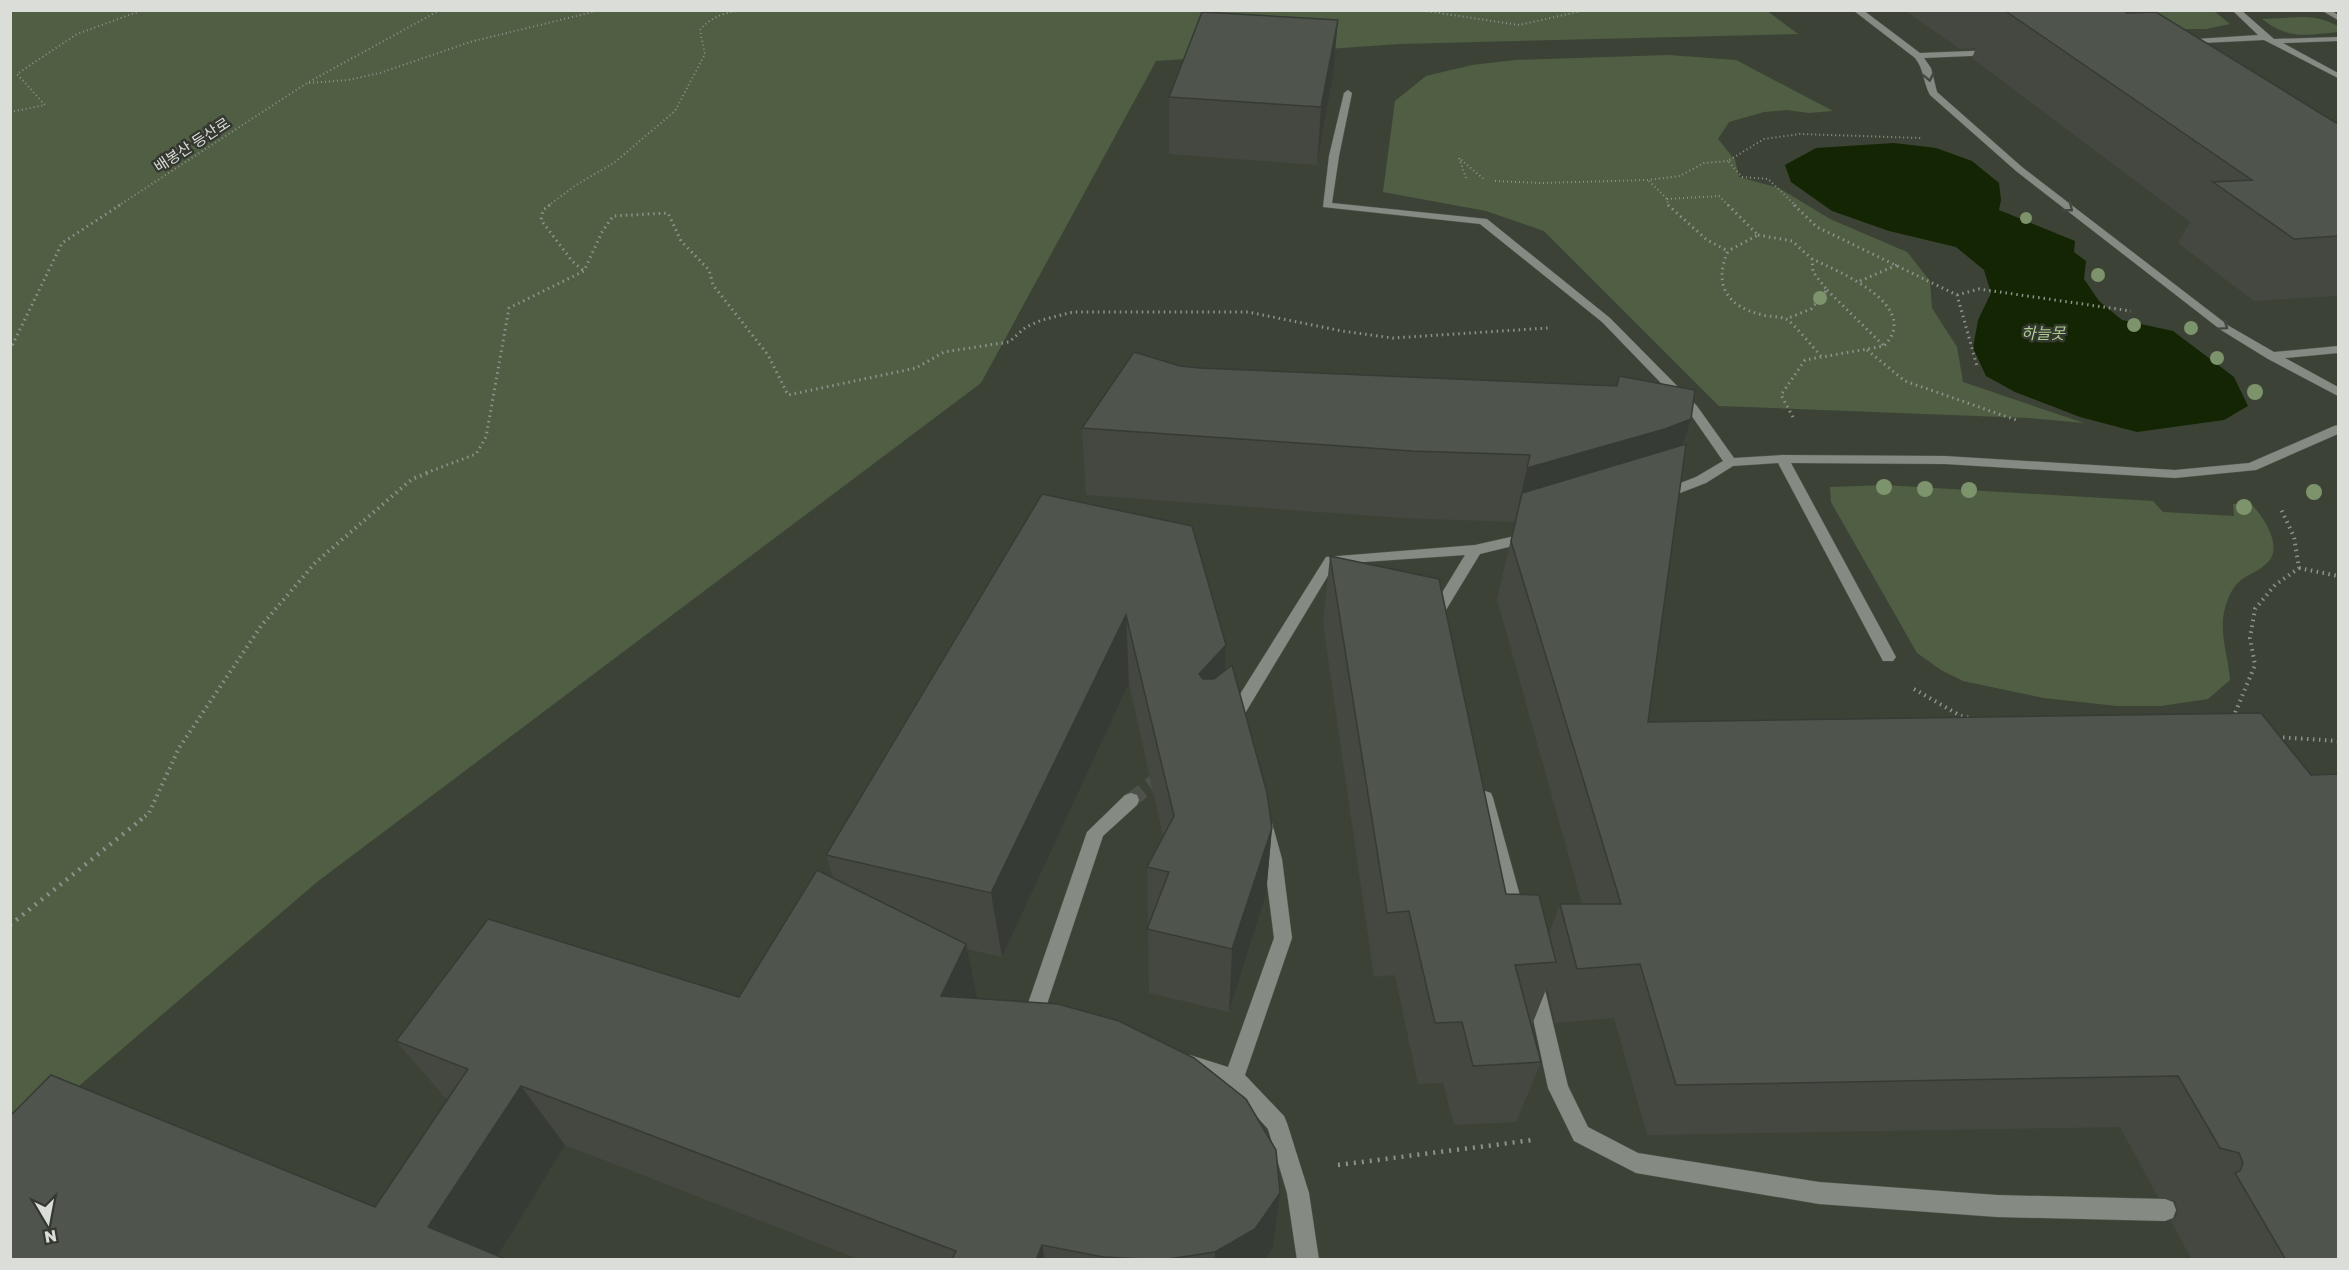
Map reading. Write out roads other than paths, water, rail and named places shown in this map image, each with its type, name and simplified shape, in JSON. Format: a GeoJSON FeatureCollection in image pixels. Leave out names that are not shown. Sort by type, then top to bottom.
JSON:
{"type":"FeatureCollection","features":[{"type":"Feature","properties":{"kind":"street"},"geometry":{"type":"LineString","coordinates":[[1857,10],[1918,56],[1927,68],[1928,80],[1934,93],[2019,169],[2225,328],[2338,392]]}},
{"type":"Feature","properties":{"kind":"street"},"geometry":{"type":"LineString","coordinates":[[2236,10],[2265,37],[2338,76]]}},
{"type":"Feature","properties":{"kind":"street"},"geometry":{"type":"LineString","coordinates":[[2325,10],[2338,18]]}},
{"type":"Feature","properties":{"kind":"street"},"geometry":{"type":"LineString","coordinates":[[2169,42],[2265,37]]}},
{"type":"Feature","properties":{"kind":"street"},"geometry":{"type":"LineString","coordinates":[[2274,41],[2338,39]]}},
{"type":"Feature","properties":{"kind":"street"},"geometry":{"type":"LineString","coordinates":[[1918,56],[2001,51]]}},
{"type":"Feature","properties":{"kind":"street"},"geometry":{"type":"LineString","coordinates":[[1348,93],[1334,156],[1327,205],[1483,221],[1606,320],[1693,409],[1730,462]]}},
{"type":"Feature","properties":{"kind":"street"},"geometry":{"type":"LineString","coordinates":[[2272,356],[2338,349]]}},
{"type":"Feature","properties":{"kind":"street"},"geometry":{"type":"LineString","coordinates":[[1649,501],[1701,480],[1730,462],[1782,459],[1945,460],[2175,474],[2251,467],[2338,429]]}},
{"type":"Feature","properties":{"kind":"street"},"geometry":{"type":"LineString","coordinates":[[1782,459],[1888,657]]}},
{"type":"Feature","properties":{"kind":"street"},"geometry":{"type":"LineString","coordinates":[[1223,726],[1238,711],[1331,560],[1475,550],[1539,535]]}},
{"type":"Feature","properties":{"kind":"street"},"geometry":{"type":"LineString","coordinates":[[1433,637],[1429,626],[1475,550]]}},
{"type":"Feature","properties":{"kind":"street"},"geometry":{"type":"LineString","coordinates":[[1238,711],[1244,734]]}},
{"type":"Feature","properties":{"kind":"street"},"geometry":{"type":"LineString","coordinates":[[1481,783],[1522,936]]}},
{"type":"Feature","properties":{"kind":"street"},"geometry":{"type":"LineString","coordinates":[[1057,1022],[1034,1015],[1096,832],[1131,800]]}},
{"type":"Feature","properties":{"kind":"street"},"geometry":{"type":"LineString","coordinates":[[1234,1078],[1283,938],[1273,859],[1263,813]]}},
{"type":"Feature","properties":{"kind":"street"},"geometry":{"type":"LineString","coordinates":[[1531,968],[1558,1088],[1581,1134],[1636,1163],[1819,1192],[1998,1206],[2165,1210]]}},
{"type":"Feature","properties":{"kind":"street"},"geometry":{"type":"LineString","coordinates":[[1167,1057],[1234,1078],[1276,1123],[1298,1193],[1308,1260]]}},
{"type":"Feature","properties":{"kind":"water","name":"하늘못"},"geometry":{"type":"Polygon","coordinates":[[[1894,143],[1936,148],[1972,161],[1999,183],[2001,200],[1999,210],[2075,241],[2074,252],[2086,261],[2084,279],[2099,301],[2122,320],[2173,331],[2234,377],[2248,406],[2224,420],[2137,432],[2080,417],[2015,392],[1986,376],[1973,348],[1978,320],[1991,293],[1984,270],[1956,247],[1889,231],[1832,211],[1791,182],[1785,165],[1816,148],[1894,143]]]}},
{"type":"Feature","properties":{"kind":"tunnel"},"geometry":{"type":"LineString","coordinates":[[1131,800],[1166,773]]}}]}
